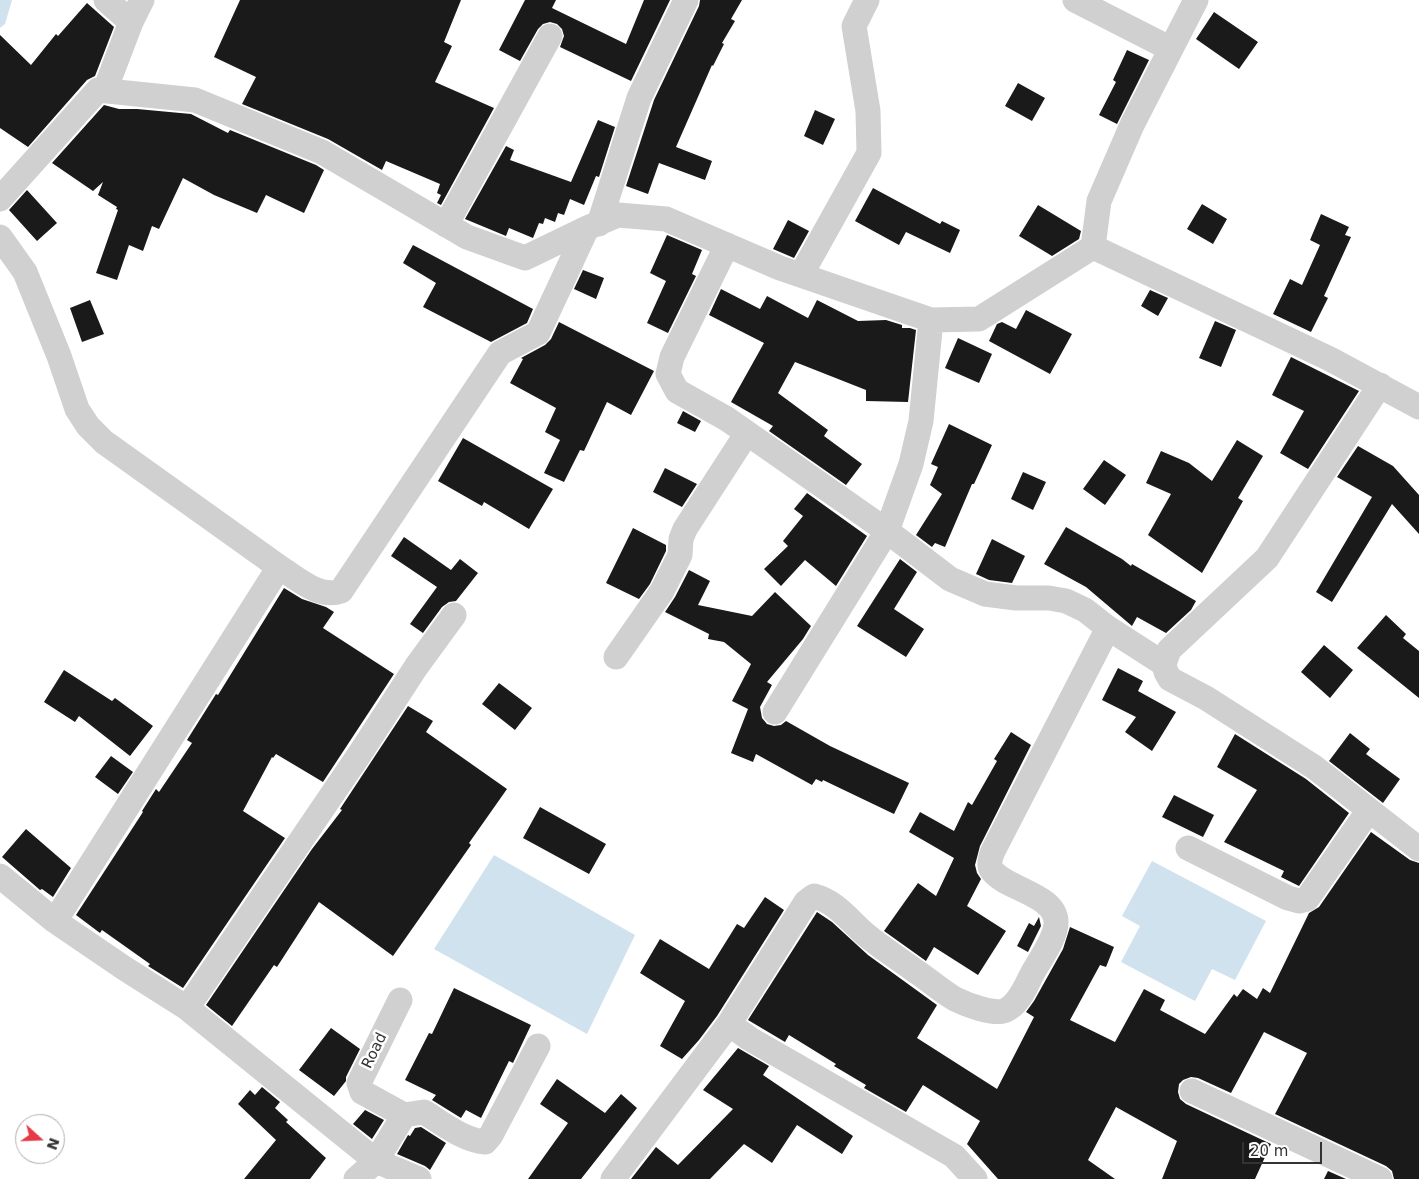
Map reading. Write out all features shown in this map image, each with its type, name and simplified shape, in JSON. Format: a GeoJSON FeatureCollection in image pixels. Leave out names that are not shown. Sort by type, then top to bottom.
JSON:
{"type":"FeatureCollection","features":[{"type":"Feature","properties":{"kind":"street"},"geometry":{"type":"LineString","coordinates":[[105,90],[137,11],[106,0]]}},
{"type":"Feature","properties":{"kind":"street"},"geometry":{"type":"LineString","coordinates":[[0,237],[25,272],[59,356],[77,409],[88,426],[104,442],[279,567],[318,591],[331,595],[340,591],[500,353],[538,333],[593,226],[639,98],[686,0]]}},
{"type":"Feature","properties":{"kind":"street"},"geometry":{"type":"LineString","coordinates":[[801,276],[869,153],[868,111],[854,26],[867,0]]}},
{"type":"Feature","properties":{"kind":"street"},"geometry":{"type":"LineString","coordinates":[[1075,0],[1171,49]]}},
{"type":"Feature","properties":{"kind":"street"},"geometry":{"type":"LineString","coordinates":[[1093,247],[1099,201],[1132,125],[1196,0]]}},
{"type":"Feature","properties":{"kind":"street"},"geometry":{"type":"LineString","coordinates":[[446,225],[550,36]]}},
{"type":"Feature","properties":{"kind":"street"},"geometry":{"type":"LineString","coordinates":[[0,199],[98,90],[105,90],[195,100],[322,152],[467,238],[525,258],[618,215],[666,219],[801,276],[931,320],[979,319],[1093,247]]}},
{"type":"Feature","properties":{"kind":"street"},"geometry":{"type":"LineString","coordinates":[[727,245],[672,357],[668,374],[678,391],[727,419],[888,531],[950,579],[985,594],[1016,598],[1050,598],[1066,601],[1085,610],[1108,628],[1164,664]]}},
{"type":"Feature","properties":{"kind":"street"},"geometry":{"type":"LineString","coordinates":[[1093,247],[1330,359],[1419,407]]}},
{"type":"Feature","properties":{"kind":"street"},"geometry":{"type":"LineString","coordinates":[[775,712],[888,531],[911,464],[921,421],[931,320]]}},
{"type":"Feature","properties":{"kind":"street"},"geometry":{"type":"LineString","coordinates":[[1380,385],[1267,558],[1169,650],[1164,664],[1170,679],[1206,698],[1314,767],[1419,849]]}},
{"type":"Feature","properties":{"kind":"street"},"geometry":{"type":"LineString","coordinates":[[616,658],[662,591],[680,555],[681,539],[685,529],[747,433]]}},
{"type":"Feature","properties":{"kind":"street"},"geometry":{"type":"LineString","coordinates":[[56,920],[279,567]]}},
{"type":"Feature","properties":{"kind":"street"},"geometry":{"type":"LineString","coordinates":[[187,1008],[362,752],[416,667],[454,615]]}},
{"type":"Feature","properties":{"kind":"street"},"geometry":{"type":"LineString","coordinates":[[613,1179],[729,1024],[806,902],[814,896],[824,898],[830,902],[866,935],[955,999],[980,1009],[1004,1012],[1013,1005],[1022,994],[1053,935],[1056,916],[1054,911],[1040,900],[999,877],[991,869],[990,862],[993,851],[1108,628]]}},
{"type":"Feature","properties":{"kind":"street"},"geometry":{"type":"LineString","coordinates":[[1188,848],[1288,898],[1299,901],[1307,899],[1369,810]]}},
{"type":"Feature","properties":{"kind":"street"},"geometry":{"type":"LineString","coordinates":[[0,876],[56,920],[124,968],[187,1008],[376,1161],[419,1179]]}},
{"type":"Feature","properties":{"kind":"street","name":"Road"},"geometry":{"type":"LineString","coordinates":[[400,1000],[360,1083],[362,1092],[404,1115]]}},
{"type":"Feature","properties":{"kind":"street"},"geometry":{"type":"LineString","coordinates":[[729,1024],[750,1039],[954,1156],[975,1179]]}},
{"type":"Feature","properties":{"kind":"street"},"geometry":{"type":"LineString","coordinates":[[356,1179],[376,1161],[404,1115],[424,1112],[464,1136],[477,1142],[485,1142],[491,1135],[538,1046]]}},
{"type":"Feature","properties":{"kind":"street"},"geometry":{"type":"LineString","coordinates":[[1192,1091],[1380,1179]]}},
{"type":"Feature","properties":{"kind":"water"},"geometry":{"type":"Polygon","coordinates":[[[0,0],[12,0],[5,24],[0,28],[0,0]]]}},
{"type":"Feature","properties":{"kind":"water"},"geometry":{"type":"Polygon","coordinates":[[[494,855],[635,935],[587,1034],[434,949],[494,855]]]}},
{"type":"Feature","properties":{"kind":"water"},"geometry":{"type":"Polygon","coordinates":[[[1152,861],[1266,921],[1235,980],[1212,969],[1195,1001],[1121,962],[1140,926],[1122,916],[1152,861]]]}},
{"type":"Feature","properties":{"kind":"building"},"geometry":{"type":"Polygon","coordinates":[[[240,0],[461,0],[444,42],[452,46],[435,82],[494,108],[441,205],[437,203],[441,195],[437,193],[440,184],[386,161],[382,170],[328,139],[242,104],[256,77],[214,57],[240,0]]]}},
{"type":"Feature","properties":{"kind":"building"},"geometry":{"type":"Polygon","coordinates":[[[525,0],[556,0],[552,8],[626,44],[644,0],[670,0],[631,81],[560,47],[564,36],[562,29],[557,24],[550,22],[543,24],[538,29],[520,61],[499,50],[525,0]]]}},
{"type":"Feature","properties":{"kind":"building"},"geometry":{"type":"Polygon","coordinates":[[[700,0],[742,0],[731,19],[735,21],[722,43],[724,44],[712,65],[676,147],[712,161],[705,180],[659,163],[648,194],[626,186],[654,100],[699,6],[700,0]]]}},
{"type":"Feature","properties":{"kind":"building"},"geometry":{"type":"Polygon","coordinates":[[[87,3],[114,27],[95,76],[87,80],[28,147],[0,128],[0,35],[31,65],[56,34],[58,36],[87,3]]]}},
{"type":"Feature","properties":{"kind":"building"},"geometry":{"type":"Polygon","coordinates":[[[1214,12],[1258,42],[1239,69],[1196,39],[1214,12]]]}},
{"type":"Feature","properties":{"kind":"building"},"geometry":{"type":"Polygon","coordinates":[[[1127,50],[1149,60],[1117,124],[1099,115],[1116,82],[1113,80],[1127,50]]]}},
{"type":"Feature","properties":{"kind":"building"},"geometry":{"type":"Polygon","coordinates":[[[1018,83],[1045,98],[1032,121],[1005,106],[1018,83]]]}},
{"type":"Feature","properties":{"kind":"building"},"geometry":{"type":"Polygon","coordinates":[[[104,105],[119,109],[191,114],[228,133],[230,130],[324,170],[304,213],[266,195],[257,213],[214,195],[183,178],[159,229],[152,226],[143,251],[129,245],[117,280],[96,273],[118,210],[116,209],[117,207],[98,195],[103,182],[93,191],[52,163],[104,105]]]}},
{"type":"Feature","properties":{"kind":"building"},"geometry":{"type":"Polygon","coordinates":[[[815,110],[835,119],[823,145],[804,136],[815,110]]]}},
{"type":"Feature","properties":{"kind":"building"},"geometry":{"type":"Polygon","coordinates":[[[598,120],[615,127],[599,177],[596,176],[584,205],[570,199],[564,215],[558,213],[555,222],[545,218],[543,224],[539,223],[533,238],[509,228],[506,236],[465,219],[506,146],[514,150],[510,160],[571,182],[598,120]]]}},
{"type":"Feature","properties":{"kind":"building"},"geometry":{"type":"Polygon","coordinates":[[[873,188],[940,224],[942,221],[960,230],[950,253],[906,232],[899,245],[855,221],[873,188]]]}},
{"type":"Feature","properties":{"kind":"building"},"geometry":{"type":"Polygon","coordinates":[[[27,190],[57,223],[37,241],[9,210],[27,190]]]}},
{"type":"Feature","properties":{"kind":"building"},"geometry":{"type":"Polygon","coordinates":[[[1202,204],[1227,219],[1213,244],[1187,229],[1202,204]]]}},
{"type":"Feature","properties":{"kind":"building"},"geometry":{"type":"Polygon","coordinates":[[[1038,205],[1081,231],[1079,239],[1052,256],[1019,236],[1038,205]]]}},
{"type":"Feature","properties":{"kind":"building"},"geometry":{"type":"Polygon","coordinates":[[[1321,214],[1349,227],[1345,235],[1351,237],[1324,296],[1328,298],[1311,332],[1273,314],[1290,279],[1302,285],[1320,245],[1310,240],[1321,214]]]}},
{"type":"Feature","properties":{"kind":"building"},"geometry":{"type":"Polygon","coordinates":[[[788,220],[809,231],[794,258],[773,249],[788,220]]]}},
{"type":"Feature","properties":{"kind":"building"},"geometry":{"type":"Polygon","coordinates":[[[667,235],[702,250],[692,274],[696,276],[668,333],[647,323],[666,281],[650,273],[667,235]]]}},
{"type":"Feature","properties":{"kind":"building"},"geometry":{"type":"Polygon","coordinates":[[[413,245],[533,309],[527,323],[491,342],[423,307],[436,283],[403,263],[413,245]]]}},
{"type":"Feature","properties":{"kind":"building"},"geometry":{"type":"Polygon","coordinates":[[[583,270],[604,278],[596,299],[574,289],[583,270]]]}},
{"type":"Feature","properties":{"kind":"building"},"geometry":{"type":"Polygon","coordinates":[[[721,289],[760,309],[767,296],[808,318],[817,300],[858,321],[886,320],[902,325],[902,328],[916,330],[908,402],[866,401],[866,390],[795,362],[778,393],[828,430],[824,436],[862,464],[846,485],[769,431],[773,426],[731,402],[764,343],[709,315],[721,289]]]}},
{"type":"Feature","properties":{"kind":"building"},"geometry":{"type":"Polygon","coordinates":[[[1150,290],[1168,298],[1158,316],[1141,306],[1150,290]]]}},
{"type":"Feature","properties":{"kind":"building"},"geometry":{"type":"Polygon","coordinates":[[[90,300],[104,334],[82,342],[70,308],[90,300]]]}},
{"type":"Feature","properties":{"kind":"building"},"geometry":{"type":"Polygon","coordinates":[[[1026,310],[1072,334],[1050,374],[989,341],[997,324],[1002,322],[1016,329],[1026,310]]]}},
{"type":"Feature","properties":{"kind":"building"},"geometry":{"type":"Polygon","coordinates":[[[1215,321],[1236,330],[1221,367],[1199,358],[1215,321]]]}},
{"type":"Feature","properties":{"kind":"building"},"geometry":{"type":"Polygon","coordinates":[[[559,322],[654,371],[631,415],[607,402],[584,451],[580,450],[564,482],[544,473],[560,440],[545,432],[556,408],[510,383],[523,359],[521,358],[545,345],[551,339],[559,322]]]}},
{"type":"Feature","properties":{"kind":"building"},"geometry":{"type":"Polygon","coordinates":[[[958,338],[992,354],[979,383],[945,368],[958,338]]]}},
{"type":"Feature","properties":{"kind":"building"},"geometry":{"type":"Polygon","coordinates":[[[1291,357],[1359,391],[1308,469],[1280,453],[1304,411],[1272,395],[1291,357]]]}},
{"type":"Feature","properties":{"kind":"building"},"geometry":{"type":"Polygon","coordinates":[[[683,411],[701,421],[695,432],[677,423],[683,411]]]}},
{"type":"Feature","properties":{"kind":"building"},"geometry":{"type":"Polygon","coordinates":[[[949,424],[992,445],[974,484],[972,484],[945,547],[935,543],[932,547],[916,535],[942,494],[930,485],[938,467],[931,464],[949,424]]]}},
{"type":"Feature","properties":{"kind":"building"},"geometry":{"type":"Polygon","coordinates":[[[463,438],[553,489],[529,529],[484,502],[482,506],[438,481],[463,438]]]}},
{"type":"Feature","properties":{"kind":"building"},"geometry":{"type":"Polygon","coordinates":[[[1237,440],[1263,456],[1238,498],[1243,501],[1202,573],[1148,535],[1171,494],[1146,483],[1161,451],[1189,463],[1212,481],[1237,440]]]}},
{"type":"Feature","properties":{"kind":"building"},"geometry":{"type":"Polygon","coordinates":[[[1358,446],[1393,466],[1419,495],[1419,534],[1392,504],[1332,602],[1316,592],[1372,497],[1337,477],[1358,446]]]}},
{"type":"Feature","properties":{"kind":"building"},"geometry":{"type":"Polygon","coordinates":[[[1104,460],[1126,475],[1105,505],[1083,489],[1104,460]]]}},
{"type":"Feature","properties":{"kind":"building"},"geometry":{"type":"Polygon","coordinates":[[[665,468],[697,484],[682,507],[653,492],[665,468]]]}},
{"type":"Feature","properties":{"kind":"building"},"geometry":{"type":"Polygon","coordinates":[[[1023,472],[1046,482],[1033,510],[1011,499],[1023,472]]]}},
{"type":"Feature","properties":{"kind":"building"},"geometry":{"type":"Polygon","coordinates":[[[807,493],[867,536],[836,586],[805,560],[781,586],[764,569],[788,546],[783,541],[803,516],[794,509],[807,493]]]}},
{"type":"Feature","properties":{"kind":"building"},"geometry":{"type":"Polygon","coordinates":[[[1066,527],[1131,566],[1132,564],[1196,601],[1191,610],[1166,633],[1137,617],[1132,626],[1086,587],[1044,564],[1066,527]]]}},
{"type":"Feature","properties":{"kind":"building"},"geometry":{"type":"Polygon","coordinates":[[[633,528],[666,545],[666,551],[650,584],[639,599],[606,583],[633,528]]]}},
{"type":"Feature","properties":{"kind":"building"},"geometry":{"type":"Polygon","coordinates":[[[404,537],[451,570],[460,559],[478,573],[456,601],[449,602],[442,607],[423,633],[410,624],[437,587],[391,556],[404,537]]]}},
{"type":"Feature","properties":{"kind":"building"},"geometry":{"type":"Polygon","coordinates":[[[992,539],[1025,556],[1012,583],[989,580],[976,574],[992,539]]]}},
{"type":"Feature","properties":{"kind":"building"},"geometry":{"type":"Polygon","coordinates":[[[900,559],[917,572],[894,609],[924,629],[906,657],[857,626],[900,559]]]}},
{"type":"Feature","properties":{"kind":"building"},"geometry":{"type":"Polygon","coordinates":[[[689,570],[710,581],[698,605],[752,616],[775,592],[811,626],[803,639],[767,682],[772,685],[760,707],[762,718],[767,724],[774,726],[781,725],[786,721],[830,746],[909,783],[894,814],[823,780],[822,782],[816,779],[812,785],[756,754],[753,762],[731,753],[748,709],[732,701],[751,664],[724,642],[708,639],[709,634],[665,612],[689,570]]]}},
{"type":"Feature","properties":{"kind":"building"},"geometry":{"type":"Polygon","coordinates":[[[284,588],[302,599],[326,607],[334,612],[323,628],[394,674],[323,782],[276,754],[272,757],[243,811],[285,838],[183,988],[148,966],[150,964],[102,930],[100,933],[76,915],[156,789],[159,792],[192,743],[187,740],[216,694],[218,695],[284,588]]]}},
{"type":"Feature","properties":{"kind":"building"},"geometry":{"type":"Polygon","coordinates":[[[1386,615],[1406,634],[1403,638],[1419,651],[1419,698],[1357,648],[1386,615]]]}},
{"type":"Feature","properties":{"kind":"building"},"geometry":{"type":"Polygon","coordinates":[[[1324,645],[1353,670],[1330,698],[1301,672],[1324,645]]]}},
{"type":"Feature","properties":{"kind":"building"},"geometry":{"type":"Polygon","coordinates":[[[1118,668],[1143,681],[1138,691],[1176,712],[1152,751],[1125,732],[1136,717],[1102,700],[1118,668]]]}},
{"type":"Feature","properties":{"kind":"building"},"geometry":{"type":"Polygon","coordinates":[[[64,670],[112,701],[115,698],[153,726],[130,756],[79,716],[75,722],[44,702],[64,670]]]}},
{"type":"Feature","properties":{"kind":"building"},"geometry":{"type":"Polygon","coordinates":[[[499,683],[532,708],[515,730],[482,704],[499,683]]]}},
{"type":"Feature","properties":{"kind":"building"},"geometry":{"type":"Polygon","coordinates":[[[408,706],[433,721],[426,732],[507,789],[469,843],[471,845],[393,956],[319,902],[277,967],[274,965],[232,1026],[206,1005],[312,849],[342,810],[340,809],[408,706]]]}},
{"type":"Feature","properties":{"kind":"building"},"geometry":{"type":"Polygon","coordinates":[[[1011,732],[1031,745],[980,846],[975,865],[981,879],[967,906],[1006,931],[978,975],[934,947],[926,961],[884,931],[918,883],[936,896],[954,858],[909,832],[920,812],[954,831],[968,802],[972,805],[997,761],[994,759],[1011,732]]]}},
{"type":"Feature","properties":{"kind":"building"},"geometry":{"type":"Polygon","coordinates":[[[1350,733],[1370,749],[1366,754],[1400,779],[1383,803],[1329,761],[1350,733]]]}},
{"type":"Feature","properties":{"kind":"building"},"geometry":{"type":"Polygon","coordinates":[[[1235,734],[1306,779],[1349,813],[1299,886],[1281,877],[1284,871],[1224,842],[1257,790],[1217,767],[1235,734]]]}},
{"type":"Feature","properties":{"kind":"building"},"geometry":{"type":"Polygon","coordinates":[[[111,756],[133,772],[118,794],[95,777],[111,756]]]}},
{"type":"Feature","properties":{"kind":"building"},"geometry":{"type":"Polygon","coordinates":[[[1174,795],[1214,815],[1203,837],[1162,817],[1174,795]]]}},
{"type":"Feature","properties":{"kind":"building"},"geometry":{"type":"Polygon","coordinates":[[[540,807],[606,844],[589,874],[523,838],[540,807]]]}},
{"type":"Feature","properties":{"kind":"building"},"geometry":{"type":"Polygon","coordinates":[[[26,829],[71,868],[53,897],[42,889],[40,890],[2,857],[26,829]]]}},
{"type":"Feature","properties":{"kind":"building"},"geometry":{"type":"Polygon","coordinates":[[[1371,832],[1410,860],[1419,863],[1419,1179],[1394,1179],[1392,1171],[1386,1166],[1275,1114],[1307,1053],[1264,1032],[1231,1093],[1198,1078],[1191,1077],[1179,1084],[1178,1092],[1180,1099],[1186,1104],[1271,1144],[1255,1179],[1162,1179],[1177,1141],[1116,1107],[1088,1160],[1115,1179],[998,1179],[967,1144],[980,1121],[923,1085],[906,1112],[864,1088],[866,1085],[789,1035],[785,1042],[748,1020],[817,912],[832,922],[868,955],[937,1005],[917,1038],[997,1089],[1034,1017],[1026,1012],[1063,949],[1070,927],[1114,947],[1106,967],[1100,965],[1070,1020],[1115,1042],[1144,989],[1165,1000],[1160,1010],[1205,1034],[1234,994],[1237,997],[1243,989],[1257,999],[1263,988],[1270,993],[1309,913],[1319,907],[1371,832]]]}},
{"type":"Feature","properties":{"kind":"building"},"geometry":{"type":"Polygon","coordinates":[[[765,897],[784,910],[717,1016],[682,1059],[660,1046],[685,1001],[640,973],[660,939],[709,969],[737,924],[744,928],[765,897]]]}},
{"type":"Feature","properties":{"kind":"building"},"geometry":{"type":"Polygon","coordinates":[[[1039,917],[1041,926],[1028,952],[1017,946],[1029,923],[1034,926],[1039,917]]]}},
{"type":"Feature","properties":{"kind":"building"},"geometry":{"type":"Polygon","coordinates":[[[454,988],[531,1025],[513,1063],[509,1061],[481,1118],[466,1110],[461,1118],[432,1100],[436,1095],[405,1080],[429,1033],[432,1034],[454,988]]]}},
{"type":"Feature","properties":{"kind":"building"},"geometry":{"type":"Polygon","coordinates":[[[331,1028],[360,1049],[346,1077],[346,1081],[334,1096],[299,1070],[331,1028]]]}},
{"type":"Feature","properties":{"kind":"building"},"geometry":{"type":"Polygon","coordinates":[[[738,1048],[769,1066],[763,1075],[853,1136],[842,1154],[797,1125],[772,1163],[744,1144],[710,1179],[631,1179],[656,1147],[678,1165],[733,1109],[703,1090],[738,1048]]]}},
{"type":"Feature","properties":{"kind":"building"},"geometry":{"type":"Polygon","coordinates":[[[557,1079],[605,1113],[621,1094],[637,1108],[581,1179],[528,1179],[568,1123],[540,1104],[557,1079]]]}},
{"type":"Feature","properties":{"kind":"building"},"geometry":{"type":"Polygon","coordinates":[[[262,1087],[280,1102],[275,1108],[288,1120],[286,1122],[326,1158],[310,1179],[244,1179],[276,1140],[238,1104],[250,1090],[255,1095],[262,1087]]]}},
{"type":"Feature","properties":{"kind":"building"},"geometry":{"type":"Polygon","coordinates":[[[365,1110],[384,1120],[372,1139],[353,1124],[365,1110]]]}},
{"type":"Feature","properties":{"kind":"building"},"geometry":{"type":"Polygon","coordinates":[[[421,1127],[446,1143],[430,1170],[397,1154],[408,1135],[410,1136],[415,1128],[421,1127]]]}},
{"type":"Feature","properties":{"kind":"building"},"geometry":{"type":"Polygon","coordinates":[[[1328,1171],[1346,1179],[1324,1179],[1328,1171]]]}}]}
